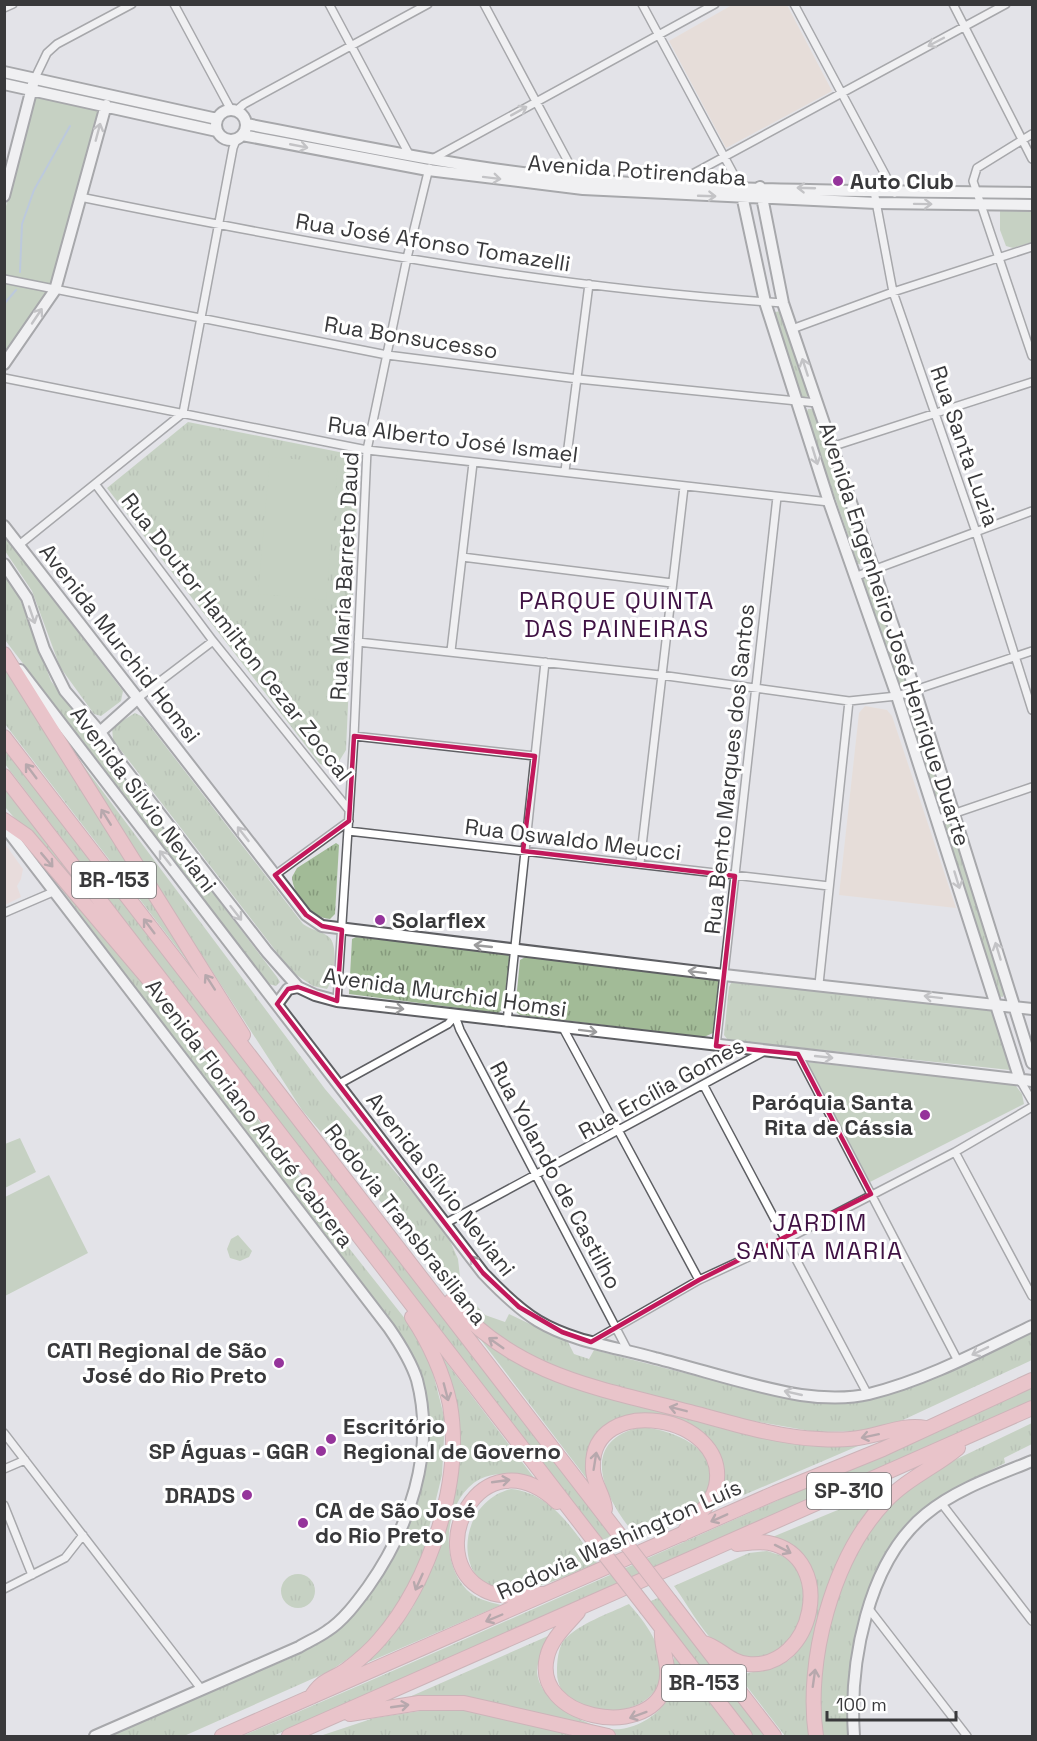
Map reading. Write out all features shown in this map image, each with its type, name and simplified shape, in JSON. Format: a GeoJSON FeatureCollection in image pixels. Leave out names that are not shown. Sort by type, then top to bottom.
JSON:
{"type":"FeatureCollection","features":[{"type":"Feature","properties":{"kind":"highway"},"geometry":{"type":"LineString","coordinates":[[4,652],[244,1036],[247,1052]]}},
{"type":"Feature","properties":{"kind":"highway","name":"Rodovia Transbrasiliana"},"geometry":{"type":"LineString","coordinates":[[4,737],[704,1643],[774,1737]]}},
{"type":"Feature","properties":{"kind":"highway","name":"Rodovia Transbrasiliana"},"geometry":{"type":"LineString","coordinates":[[4,776],[745,1737]]}},
{"type":"Feature","properties":{"kind":"highway"},"geometry":{"type":"LineString","coordinates":[[4,820],[27,836],[191,1029],[205,1039]]}},
{"type":"Feature","properties":{"kind":"highway"},"geometry":{"type":"LineString","coordinates":[[418,1272],[436,1285],[472,1326],[497,1344],[526,1362],[583,1384],[796,1437],[846,1439],[910,1425],[927,1428]]}},
{"type":"Feature","properties":{"kind":"highway"},"geometry":{"type":"LineString","coordinates":[[311,1697],[320,1683],[344,1671],[362,1658],[401,1612],[422,1576],[445,1500],[451,1466],[450,1406],[441,1374],[416,1324],[401,1301],[395,1283]]}},
{"type":"Feature","properties":{"kind":"highway","name":"Rodovia Washington Luís"},"geometry":{"type":"LineString","coordinates":[[222,1737],[1032,1380]]}},
{"type":"Feature","properties":{"kind":"highway","name":"SP-310"},"geometry":{"type":"LineString","coordinates":[[289,1737],[1032,1408]]}},
{"type":"Feature","properties":{"kind":"highway"},"geometry":{"type":"LineString","coordinates":[[606,1517],[593,1470],[595,1453],[602,1439],[613,1428],[627,1421],[644,1419],[694,1433],[704,1443],[717,1469],[713,1497],[691,1521],[683,1534]]}},
{"type":"Feature","properties":{"kind":"highway"},"geometry":{"type":"LineString","coordinates":[[816,1737],[812,1690],[818,1655],[840,1574],[851,1548],[885,1501],[907,1483],[937,1465],[971,1436]]}},
{"type":"Feature","properties":{"kind":"highway"},"geometry":{"type":"LineString","coordinates":[[548,1594],[500,1595],[486,1591],[465,1575],[459,1564],[457,1540],[471,1500],[491,1483],[506,1479],[533,1485],[570,1511]]}},
{"type":"Feature","properties":{"kind":"highway"},"geometry":{"type":"LineString","coordinates":[[704,1643],[714,1646],[734,1661],[750,1664],[767,1663],[783,1656],[794,1646],[802,1633],[809,1611],[812,1594],[810,1579],[803,1565],[793,1554],[767,1542],[726,1544]]}},
{"type":"Feature","properties":{"kind":"highway"},"geometry":{"type":"LineString","coordinates":[[581,1609],[553,1641],[546,1658],[546,1672],[550,1686],[569,1708],[602,1718],[634,1718],[646,1712],[657,1702],[665,1688],[669,1670],[661,1638],[662,1629]]}},
{"type":"Feature","properties":{"kind":"highway"},"geometry":{"type":"LineString","coordinates":[[342,1714],[366,1713],[419,1703],[464,1703],[608,1737]]}},
{"type":"Feature","properties":{"kind":"main road","name":"Avenida Potirendaba"},"geometry":{"type":"LineString","coordinates":[[4,72],[234,122],[415,167],[430,165],[577,178],[744,198],[761,193],[874,191],[1032,193]]}},
{"type":"Feature","properties":{"kind":"main road"},"geometry":{"type":"LineString","coordinates":[[5,190],[35,78]]}},
{"type":"Feature","properties":{"kind":"main road"},"geometry":{"type":"LineString","coordinates":[[4,84],[218,131],[234,122]]}},
{"type":"Feature","properties":{"kind":"main road"},"geometry":{"type":"LineString","coordinates":[[4,364],[54,290],[106,105]]}},
{"type":"Feature","properties":{"kind":"main road","name":"Avenida Potirendaba"},"geometry":{"type":"LineString","coordinates":[[234,122],[411,156],[430,165],[583,189],[740,186],[761,193],[876,203],[1032,205]]}},
{"type":"Feature","properties":{"kind":"main road","name":"Avenida Engenheiro José Henrique Duarte"},"geometry":{"type":"LineString","coordinates":[[740,186],[765,302],[829,502],[857,576],[938,819],[1020,1080]]}},
{"type":"Feature","properties":{"kind":"main road","name":"Avenida Engenheiro José Henrique Duarte"},"geometry":{"type":"LineString","coordinates":[[761,193],[783,303],[956,812],[1032,1063]]}},
{"type":"Feature","properties":{"kind":"main road"},"geometry":{"type":"LineString","coordinates":[[758,271],[776,268]]}},
{"type":"Feature","properties":{"kind":"main road","name":"Avenida Murchid Homsi"},"geometry":{"type":"LineString","coordinates":[[4,526],[306,915],[322,926],[724,975],[1032,1009]]}},
{"type":"Feature","properties":{"kind":"main road","name":"Avenida Murchid Homsi"},"geometry":{"type":"LineString","coordinates":[[4,564],[27,598],[44,649],[65,691],[100,732],[122,765],[230,906],[298,987],[315,995],[337,1000],[455,1016],[1032,1081]]}},
{"type":"Feature","properties":{"kind":"main road","name":"Avenida Sílvio Neviani"},"geometry":{"type":"LineString","coordinates":[[4,652],[501,1293],[538,1321],[591,1342],[801,1395],[868,1395],[958,1361],[1032,1326]]}},
{"type":"Feature","properties":{"kind":"main road"},"geometry":{"type":"LineString","coordinates":[[100,732],[138,698]]}},
{"type":"Feature","properties":{"kind":"main road","name":"Avenida Floriano André Cabrera"},"geometry":{"type":"LineString","coordinates":[[4,826],[249,1142],[389,1328],[405,1351],[416,1378],[421,1402],[423,1443],[415,1491],[404,1527],[381,1568],[358,1601],[329,1630],[266,1663],[95,1737]]}},
{"type":"Feature","properties":{"kind":"main road"},"geometry":{"type":"LineString","coordinates":[[277,1004],[288,988],[298,987]]}},
{"type":"Feature","properties":{"kind":"main road"},"geometry":{"type":"LineString","coordinates":[[854,1737],[852,1705],[856,1659],[869,1609],[886,1566],[903,1538],[927,1513],[942,1504],[986,1480],[1032,1461]]}},
{"type":"Feature","properties":{"kind":"street"},"geometry":{"type":"LineString","coordinates":[[4,8],[13,4]]}},
{"type":"Feature","properties":{"kind":"street"},"geometry":{"type":"LineString","coordinates":[[35,78],[43,60],[57,44],[132,4]]}},
{"type":"Feature","properties":{"kind":"street"},"geometry":{"type":"LineString","coordinates":[[19,545],[183,413],[219,225],[234,122],[174,4]]}},
{"type":"Feature","properties":{"kind":"street"},"geometry":{"type":"LineString","coordinates":[[329,4],[415,167]]}},
{"type":"Feature","properties":{"kind":"street"},"geometry":{"type":"LineString","coordinates":[[234,122],[352,45],[428,4]]}},
{"type":"Feature","properties":{"kind":"street"},"geometry":{"type":"LineString","coordinates":[[484,4],[583,189]]}},
{"type":"Feature","properties":{"kind":"street"},"geometry":{"type":"LineString","coordinates":[[642,4],[740,186]]}},
{"type":"Feature","properties":{"kind":"street"},"geometry":{"type":"LineString","coordinates":[[430,165],[536,101],[715,4]]}},
{"type":"Feature","properties":{"kind":"street"},"geometry":{"type":"LineString","coordinates":[[794,4],[900,204]]}},
{"type":"Feature","properties":{"kind":"street"},"geometry":{"type":"LineString","coordinates":[[952,4],[1032,159]]}},
{"type":"Feature","properties":{"kind":"street"},"geometry":{"type":"LineString","coordinates":[[673,189],[724,157],[1006,4]]}},
{"type":"Feature","properties":{"kind":"street"},"geometry":{"type":"LineString","coordinates":[[1032,134],[977,168],[974,181],[1032,356]]}},
{"type":"Feature","properties":{"kind":"street","name":"Rua Maria Barreto Daud"},"geometry":{"type":"LineString","coordinates":[[337,1000],[350,810],[368,450],[407,258],[430,165]]}},
{"type":"Feature","properties":{"kind":"street","name":"Rua Santa Luzia"},"geometry":{"type":"LineString","coordinates":[[874,191],[893,292],[976,532],[1032,710]]}},
{"type":"Feature","properties":{"kind":"street","name":"Rua José Afonso Tomazelli"},"geometry":{"type":"LineString","coordinates":[[80,197],[219,225],[407,258],[589,284],[783,303]]}},
{"type":"Feature","properties":{"kind":"street"},"geometry":{"type":"LineString","coordinates":[[792,329],[893,292],[1032,247]]}},
{"type":"Feature","properties":{"kind":"street","name":"Rua Bonsucesso"},"geometry":{"type":"LineString","coordinates":[[4,279],[387,355],[578,379],[817,403]]}},
{"type":"Feature","properties":{"kind":"street"},"geometry":{"type":"LineString","coordinates":[[565,471],[589,284]]}},
{"type":"Feature","properties":{"kind":"street","name":"Rua Alberto José Ismael"},"geometry":{"type":"LineString","coordinates":[[4,378],[368,450],[829,502]]}},
{"type":"Feature","properties":{"kind":"street"},"geometry":{"type":"LineString","coordinates":[[831,447],[936,415],[1032,382]]}},
{"type":"Feature","properties":{"kind":"street"},"geometry":{"type":"LineString","coordinates":[[451,651],[473,463]]}},
{"type":"Feature","properties":{"kind":"street","name":"Rua Doutor Hamilton Cezar Zoccal"},"geometry":{"type":"LineString","coordinates":[[96,485],[213,641],[350,810]]}},
{"type":"Feature","properties":{"kind":"street"},"geometry":{"type":"LineString","coordinates":[[640,863],[660,675],[684,487]]}},
{"type":"Feature","properties":{"kind":"street","name":"Rua Bento Marques dos Santos"},"geometry":{"type":"LineString","coordinates":[[716,1046],[758,687],[777,497]]}},
{"type":"Feature","properties":{"kind":"street"},"geometry":{"type":"LineString","coordinates":[[857,576],[1032,511]]}},
{"type":"Feature","properties":{"kind":"street"},"geometry":{"type":"LineString","coordinates":[[462,557],[672,584]]}},
{"type":"Feature","properties":{"kind":"street"},"geometry":{"type":"LineString","coordinates":[[138,698],[213,641]]}},
{"type":"Feature","properties":{"kind":"street"},"geometry":{"type":"LineString","coordinates":[[358,642],[660,675],[849,701],[897,696],[1032,651]]}},
{"type":"Feature","properties":{"kind":"street"},"geometry":{"type":"LineString","coordinates":[[507,1022],[523,851],[545,662]]}},
{"type":"Feature","properties":{"kind":"street"},"geometry":{"type":"LineString","coordinates":[[819,984],[849,701]]}},
{"type":"Feature","properties":{"kind":"street"},"geometry":{"type":"LineString","coordinates":[[354,736],[535,756]]}},
{"type":"Feature","properties":{"kind":"street"},"geometry":{"type":"LineString","coordinates":[[938,819],[1032,787]]}},
{"type":"Feature","properties":{"kind":"street"},"geometry":{"type":"LineString","coordinates":[[275,875],[349,821]]}},
{"type":"Feature","properties":{"kind":"street","name":"Rua Oswaldo Meucci"},"geometry":{"type":"LineString","coordinates":[[348,831],[830,886]]}},
{"type":"Feature","properties":{"kind":"street"},"geometry":{"type":"LineString","coordinates":[[4,913],[53,892]]}},
{"type":"Feature","properties":{"kind":"street"},"geometry":{"type":"LineString","coordinates":[[339,1084],[448,1024],[455,1016]]}},
{"type":"Feature","properties":{"kind":"street","name":"Rua Yolando de Castilho"},"geometry":{"type":"LineString","coordinates":[[455,1016],[535,1176],[628,1351]]}},
{"type":"Feature","properties":{"kind":"street"},"geometry":{"type":"LineString","coordinates":[[562,1028],[699,1280]]}},
{"type":"Feature","properties":{"kind":"street","name":"Rua Ercília Gomes"},"geometry":{"type":"LineString","coordinates":[[446,1223],[704,1086],[765,1051]]}},
{"type":"Feature","properties":{"kind":"street"},"geometry":{"type":"LineString","coordinates":[[798,1054],[958,1361]]}},
{"type":"Feature","properties":{"kind":"street"},"geometry":{"type":"LineString","coordinates":[[1020,1080],[1032,1101]]}},
{"type":"Feature","properties":{"kind":"street"},"geometry":{"type":"LineString","coordinates":[[704,1086],[868,1395]]}},
{"type":"Feature","properties":{"kind":"street"},"geometry":{"type":"LineString","coordinates":[[591,1342],[699,1280],[785,1240],[955,1152],[1032,1107]]}},
{"type":"Feature","properties":{"kind":"street"},"geometry":{"type":"LineString","coordinates":[[955,1152],[1032,1296]]}},
{"type":"Feature","properties":{"kind":"street"},"geometry":{"type":"LineString","coordinates":[[4,1433],[202,1690]]}},
{"type":"Feature","properties":{"kind":"street"},"geometry":{"type":"LineString","coordinates":[[4,1469],[25,1460]]}},
{"type":"Feature","properties":{"kind":"street"},"geometry":{"type":"LineString","coordinates":[[942,1504],[1032,1622]]}},
{"type":"Feature","properties":{"kind":"street"},"geometry":{"type":"LineString","coordinates":[[4,1505],[32,1575]]}},
{"type":"Feature","properties":{"kind":"street"},"geometry":{"type":"LineString","coordinates":[[4,1589],[65,1558],[83,1535]]}},
{"type":"Feature","properties":{"kind":"street"},"geometry":{"type":"LineString","coordinates":[[869,1609],[967,1737]]}},
{"type":"Feature","properties":{"kind":"highlighted area"},"geometry":{"type":"Polygon","coordinates":[[[354,736],[535,756],[523,851],[735,876],[716,1046],[798,1054],[871,1194],[699,1280],[591,1342],[562,1332],[519,1307],[483,1273],[277,1004],[288,989],[298,987],[337,1001],[342,930],[322,926],[306,915],[275,875],[349,821],[354,736]]]}},
{"type":"Feature","properties":{"kind":"shaded area"},"geometry":{"type":"Polygon","coordinates":[[[732,5],[787,5],[832,91],[726,148],[669,41],[732,5]]]}},
{"type":"Feature","properties":{"kind":"shaded area"},"geometry":{"type":"Polygon","coordinates":[[[865,706],[887,710],[892,716],[956,908],[839,895],[859,713],[865,706]]]}},
{"type":"Feature","properties":{"kind":"shaded area"},"geometry":{"type":"Polygon","coordinates":[[[5,844],[23,869],[17,886],[21,897],[5,905],[5,844]]]}},
{"type":"Feature","properties":{"kind":"green space"},"geometry":{"type":"Polygon","coordinates":[[[34,94],[102,108],[53,285],[5,276],[5,210],[34,94]]]}},
{"type":"Feature","properties":{"kind":"green space"},"geometry":{"type":"Polygon","coordinates":[[[1000,207],[1032,208],[1032,242],[1013,248],[1006,246],[1000,230],[1000,207]]]}},
{"type":"Feature","properties":{"kind":"green space"},"geometry":{"type":"Polygon","coordinates":[[[5,282],[50,292],[5,359],[5,282]]]}},
{"type":"Feature","properties":{"kind":"green space"},"geometry":{"type":"Polygon","coordinates":[[[782,311],[810,393],[806,398],[801,396],[774,318],[775,312],[782,311]]]}},
{"type":"Feature","properties":{"kind":"green space"},"geometry":{"type":"Polygon","coordinates":[[[808,409],[816,409],[866,562],[864,565],[858,564],[806,414],[808,409]]]}},
{"type":"Feature","properties":{"kind":"green space"},"geometry":{"type":"Polygon","coordinates":[[[188,422],[359,456],[346,750],[335,768],[320,764],[107,488],[188,422]]]}},
{"type":"Feature","properties":{"kind":"green space"},"geometry":{"type":"Polygon","coordinates":[[[270,457],[338,463],[326,600],[258,594],[270,457]]]}},
{"type":"Feature","properties":{"kind":"green space"},"geometry":{"type":"Polygon","coordinates":[[[5,537],[123,691],[121,701],[101,716],[94,714],[60,667],[32,591],[5,551],[5,537]]]}},
{"type":"Feature","properties":{"kind":"green space"},"geometry":{"type":"Polygon","coordinates":[[[4,574],[18,594],[51,681],[277,977],[280,982],[276,986],[269,984],[5,640],[4,574]]]}},
{"type":"Feature","properties":{"kind":"green space"},"geometry":{"type":"Polygon","coordinates":[[[869,575],[907,682],[903,688],[898,688],[863,579],[869,575]]]}},
{"type":"Feature","properties":{"kind":"green space"},"geometry":{"type":"Polygon","coordinates":[[[5,664],[194,965],[191,966],[5,724],[5,664]]]}},
{"type":"Feature","properties":{"kind":"green space"},"geometry":{"type":"Polygon","coordinates":[[[911,700],[948,810],[944,812],[941,811],[905,706],[911,700]]]}},
{"type":"Feature","properties":{"kind":"green space"},"geometry":{"type":"Polygon","coordinates":[[[135,713],[143,717],[303,924],[326,935],[332,941],[335,955],[332,978],[327,989],[313,986],[292,972],[113,740],[112,727],[135,713]]]}},
{"type":"Feature","properties":{"kind":"green space"},"geometry":{"type":"Polygon","coordinates":[[[4,748],[613,1535],[603,1540],[562,1492],[5,764],[4,748]]]}},
{"type":"Feature","properties":{"kind":"green space"},"geometry":{"type":"Polygon","coordinates":[[[80,761],[325,1089],[429,1212],[450,1241],[458,1259],[461,1286],[485,1315],[505,1322],[509,1314],[568,1342],[574,1354],[589,1359],[594,1350],[759,1392],[831,1402],[929,1378],[981,1357],[1032,1332],[1032,1360],[890,1426],[865,1431],[816,1432],[747,1420],[607,1385],[551,1367],[500,1339],[467,1311],[446,1278],[302,1110],[78,764],[80,761]]]}},
{"type":"Feature","properties":{"kind":"green space"},"geometry":{"type":"Polygon","coordinates":[[[4,788],[101,914],[99,916],[5,807],[4,788]]]}},
{"type":"Feature","properties":{"kind":"green space"},"geometry":{"type":"Polygon","coordinates":[[[945,822],[951,824],[1005,989],[1003,997],[997,996],[943,825],[945,822]]]}},
{"type":"Feature","properties":{"kind":"green space"},"geometry":{"type":"Polygon","coordinates":[[[336,843],[339,845],[335,914],[330,919],[323,918],[310,910],[296,891],[292,877],[297,868],[336,843]]]}},
{"type":"Feature","properties":{"kind":"green space"},"geometry":{"type":"Polygon","coordinates":[[[31,849],[160,997],[219,1070],[278,1145],[341,1238],[410,1325],[432,1369],[445,1420],[442,1475],[422,1556],[402,1598],[384,1624],[359,1651],[330,1671],[184,1736],[106,1736],[286,1660],[330,1635],[363,1604],[392,1561],[408,1528],[419,1496],[425,1446],[424,1402],[395,1330],[31,849]]]}},
{"type":"Feature","properties":{"kind":"green space"},"geometry":{"type":"Polygon","coordinates":[[[356,937],[504,953],[510,956],[503,1009],[498,1013],[349,994],[352,939],[356,937]]]}},
{"type":"Feature","properties":{"kind":"green space"},"geometry":{"type":"Polygon","coordinates":[[[527,956],[714,977],[719,980],[713,1033],[704,1037],[520,1015],[515,1011],[520,960],[527,956]]]}},
{"type":"Feature","properties":{"kind":"green space"},"geometry":{"type":"Polygon","coordinates":[[[732,981],[992,1010],[1010,1070],[728,1040],[724,1035],[729,987],[732,981]]]}},
{"type":"Feature","properties":{"kind":"green space"},"geometry":{"type":"Polygon","coordinates":[[[807,1062],[1003,1083],[1016,1086],[1022,1094],[1024,1104],[868,1183],[807,1062]]]}},
{"type":"Feature","properties":{"kind":"green space"},"geometry":{"type":"Polygon","coordinates":[[[20,1138],[36,1172],[5,1188],[5,1144],[20,1138]]]}},
{"type":"Feature","properties":{"kind":"green space"},"geometry":{"type":"Polygon","coordinates":[[[49,1175],[88,1253],[5,1296],[5,1197],[49,1175]]]}},
{"type":"Feature","properties":{"kind":"green space"},"geometry":{"type":"Polygon","coordinates":[[[238,1235],[252,1251],[249,1257],[240,1261],[230,1258],[227,1249],[231,1239],[238,1235]]]}},
{"type":"Feature","properties":{"kind":"green space"},"geometry":{"type":"Polygon","coordinates":[[[481,1340],[537,1373],[586,1391],[640,1404],[865,1443],[718,1506],[722,1466],[718,1452],[710,1441],[699,1433],[647,1415],[592,1450],[587,1479],[481,1340]]]}},
{"type":"Feature","properties":{"kind":"green space"},"geometry":{"type":"Polygon","coordinates":[[[440,1354],[535,1479],[501,1474],[480,1479],[468,1488],[458,1501],[452,1516],[449,1548],[458,1578],[474,1596],[501,1605],[364,1664],[385,1643],[413,1607],[425,1580],[441,1529],[452,1395],[440,1354]]]}},
{"type":"Feature","properties":{"kind":"green space"},"geometry":{"type":"Polygon","coordinates":[[[1032,1387],[1032,1401],[937,1443],[273,1736],[242,1736],[539,1607],[1032,1387]]]}},
{"type":"Feature","properties":{"kind":"green space"},"geometry":{"type":"Polygon","coordinates":[[[1032,1423],[1032,1444],[1004,1458],[1005,1463],[938,1498],[918,1513],[899,1532],[883,1557],[870,1585],[860,1616],[849,1679],[847,1709],[849,1736],[820,1736],[821,1658],[842,1575],[887,1505],[938,1468],[1032,1423]]]}},
{"type":"Feature","properties":{"kind":"green space"},"geometry":{"type":"Polygon","coordinates":[[[641,1427],[661,1430],[695,1446],[706,1457],[712,1470],[712,1485],[704,1501],[682,1522],[639,1539],[627,1525],[608,1493],[603,1476],[602,1460],[608,1446],[620,1435],[641,1427]]]}},
{"type":"Feature","properties":{"kind":"green space"},"geometry":{"type":"Polygon","coordinates":[[[891,1488],[853,1534],[809,1677],[808,1718],[811,1736],[785,1736],[738,1675],[785,1663],[800,1649],[813,1623],[817,1594],[810,1567],[802,1555],[791,1546],[770,1538],[891,1488]]]}},
{"type":"Feature","properties":{"kind":"green space"},"geometry":{"type":"Polygon","coordinates":[[[511,1489],[526,1492],[550,1506],[571,1527],[597,1563],[527,1589],[505,1591],[488,1585],[476,1574],[469,1560],[468,1543],[471,1525],[480,1510],[493,1497],[511,1489]]]}},
{"type":"Feature","properties":{"kind":"green space"},"geometry":{"type":"Polygon","coordinates":[[[767,1551],[784,1557],[798,1571],[804,1589],[803,1609],[796,1628],[785,1645],[770,1657],[752,1661],[733,1656],[715,1643],[674,1586],[749,1553],[767,1551]]]}},
{"type":"Feature","properties":{"kind":"green space"},"geometry":{"type":"Polygon","coordinates":[[[298,1574],[310,1579],[315,1591],[310,1603],[298,1608],[286,1603],[281,1591],[286,1579],[298,1574]]]}},
{"type":"Feature","properties":{"kind":"green space"},"geometry":{"type":"Polygon","coordinates":[[[660,1597],[768,1736],[752,1736],[651,1605],[651,1601],[660,1597]]]}},
{"type":"Feature","properties":{"kind":"green space"},"geometry":{"type":"Polygon","coordinates":[[[629,1604],[656,1643],[662,1673],[652,1695],[632,1707],[607,1711],[582,1706],[564,1693],[557,1671],[558,1655],[562,1643],[586,1624],[629,1604]]]}},
{"type":"Feature","properties":{"kind":"green space"},"geometry":{"type":"Polygon","coordinates":[[[548,1636],[537,1667],[540,1683],[557,1704],[582,1720],[609,1729],[621,1729],[634,1726],[653,1715],[667,1700],[671,1690],[674,1679],[674,1656],[735,1736],[621,1736],[587,1728],[407,1698],[548,1636]]]}},
{"type":"Feature","properties":{"kind":"green space"},"geometry":{"type":"Polygon","coordinates":[[[433,1709],[467,1709],[584,1736],[320,1736],[374,1718],[433,1709]]]}},
{"type":"Feature","properties":{"kind":"waterway"},"geometry":{"type":"LineString","coordinates":[[20,272],[22,224],[34,190],[70,126]]}},
{"type":"Feature","properties":{"kind":"waterway"},"geometry":{"type":"LineString","coordinates":[[4,304],[16,290]]}},
{"type":"Feature","properties":{"kind":"place","name":"Auto Club"},"geometry":{"type":"Point","coordinates":[838,181]}},
{"type":"Feature","properties":{"kind":"place","name":"Solarflex"},"geometry":{"type":"Point","coordinates":[380,920]}},
{"type":"Feature","properties":{"kind":"place","name":"Paróquia Santa Rita de Cássia"},"geometry":{"type":"Point","coordinates":[925,1115]}},
{"type":"Feature","properties":{"kind":"place","name":"CATI Regional de São José do Rio Preto"},"geometry":{"type":"Point","coordinates":[279,1363]}},
{"type":"Feature","properties":{"kind":"place","name":"Escritório Regional de Governo"},"geometry":{"type":"Point","coordinates":[331,1439]}},
{"type":"Feature","properties":{"kind":"place","name":"SP Águas - GGR"},"geometry":{"type":"Point","coordinates":[321,1451]}},
{"type":"Feature","properties":{"kind":"place","name":"DRADS"},"geometry":{"type":"Point","coordinates":[247,1495]}},
{"type":"Feature","properties":{"kind":"place","name":"CA de São José do Rio Preto"},"geometry":{"type":"Point","coordinates":[303,1523]}},
{"type":"Feature","properties":{"kind":"district","name":"PARQUE QUINTA DAS PAINEIRAS"},"geometry":{"type":"Point","coordinates":[617,615]}},
{"type":"Feature","properties":{"kind":"district","name":"JARDIM SANTA MARIA"},"geometry":{"type":"Point","coordinates":[820,1237]}}]}
